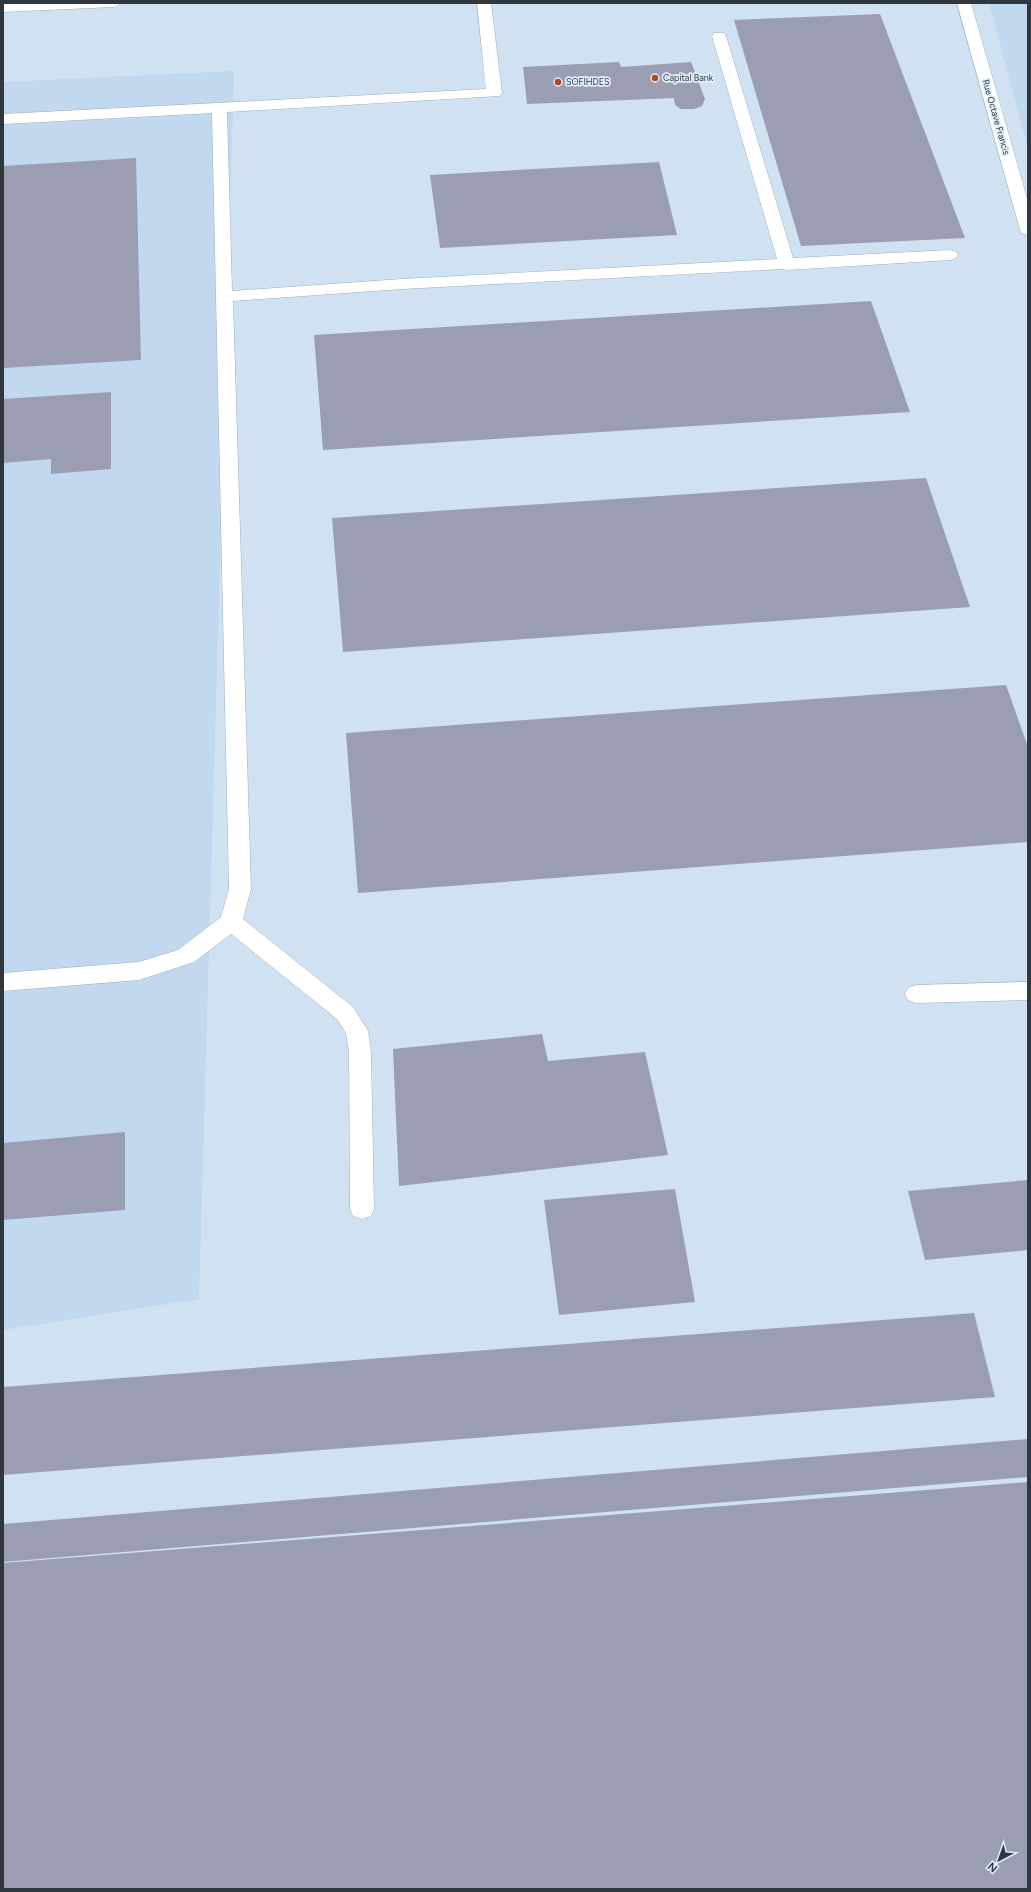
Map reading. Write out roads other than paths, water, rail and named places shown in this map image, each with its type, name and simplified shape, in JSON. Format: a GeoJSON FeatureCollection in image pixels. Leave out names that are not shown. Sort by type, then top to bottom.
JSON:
{"type":"FeatureCollection","features":[{"type":"Feature","properties":{"kind":"street"},"geometry":{"type":"LineString","coordinates":[[3,8],[113,3]]}},
{"type":"Feature","properties":{"kind":"street"},"geometry":{"type":"LineString","coordinates":[[3,119],[494,93],[484,3]]}},
{"type":"Feature","properties":{"kind":"street","name":"Rue Octave Francis"},"geometry":{"type":"LineString","coordinates":[[964,3],[1028,230]]}},
{"type":"Feature","properties":{"kind":"street"},"geometry":{"type":"LineString","coordinates":[[719,36],[787,264]]}},
{"type":"Feature","properties":{"kind":"street"},"geometry":{"type":"LineString","coordinates":[[3,982],[139,971],[186,956],[231,922],[240,889],[219,107]]}},
{"type":"Feature","properties":{"kind":"street"},"geometry":{"type":"LineString","coordinates":[[224,297],[402,284],[950,255]]}},
{"type":"Feature","properties":{"kind":"street"},"geometry":{"type":"LineString","coordinates":[[231,922],[345,1013],[356,1031],[360,1052],[362,1209]]}},
{"type":"Feature","properties":{"kind":"street"},"geometry":{"type":"LineString","coordinates":[[916,994],[1028,991]]}},
{"type":"Feature","properties":{"kind":"place","name":"Capital Bank"},"geometry":{"type":"Point","coordinates":[655,78]}},
{"type":"Feature","properties":{"kind":"place","name":"SOFIHDES"},"geometry":{"type":"Point","coordinates":[558,82]}}]}
